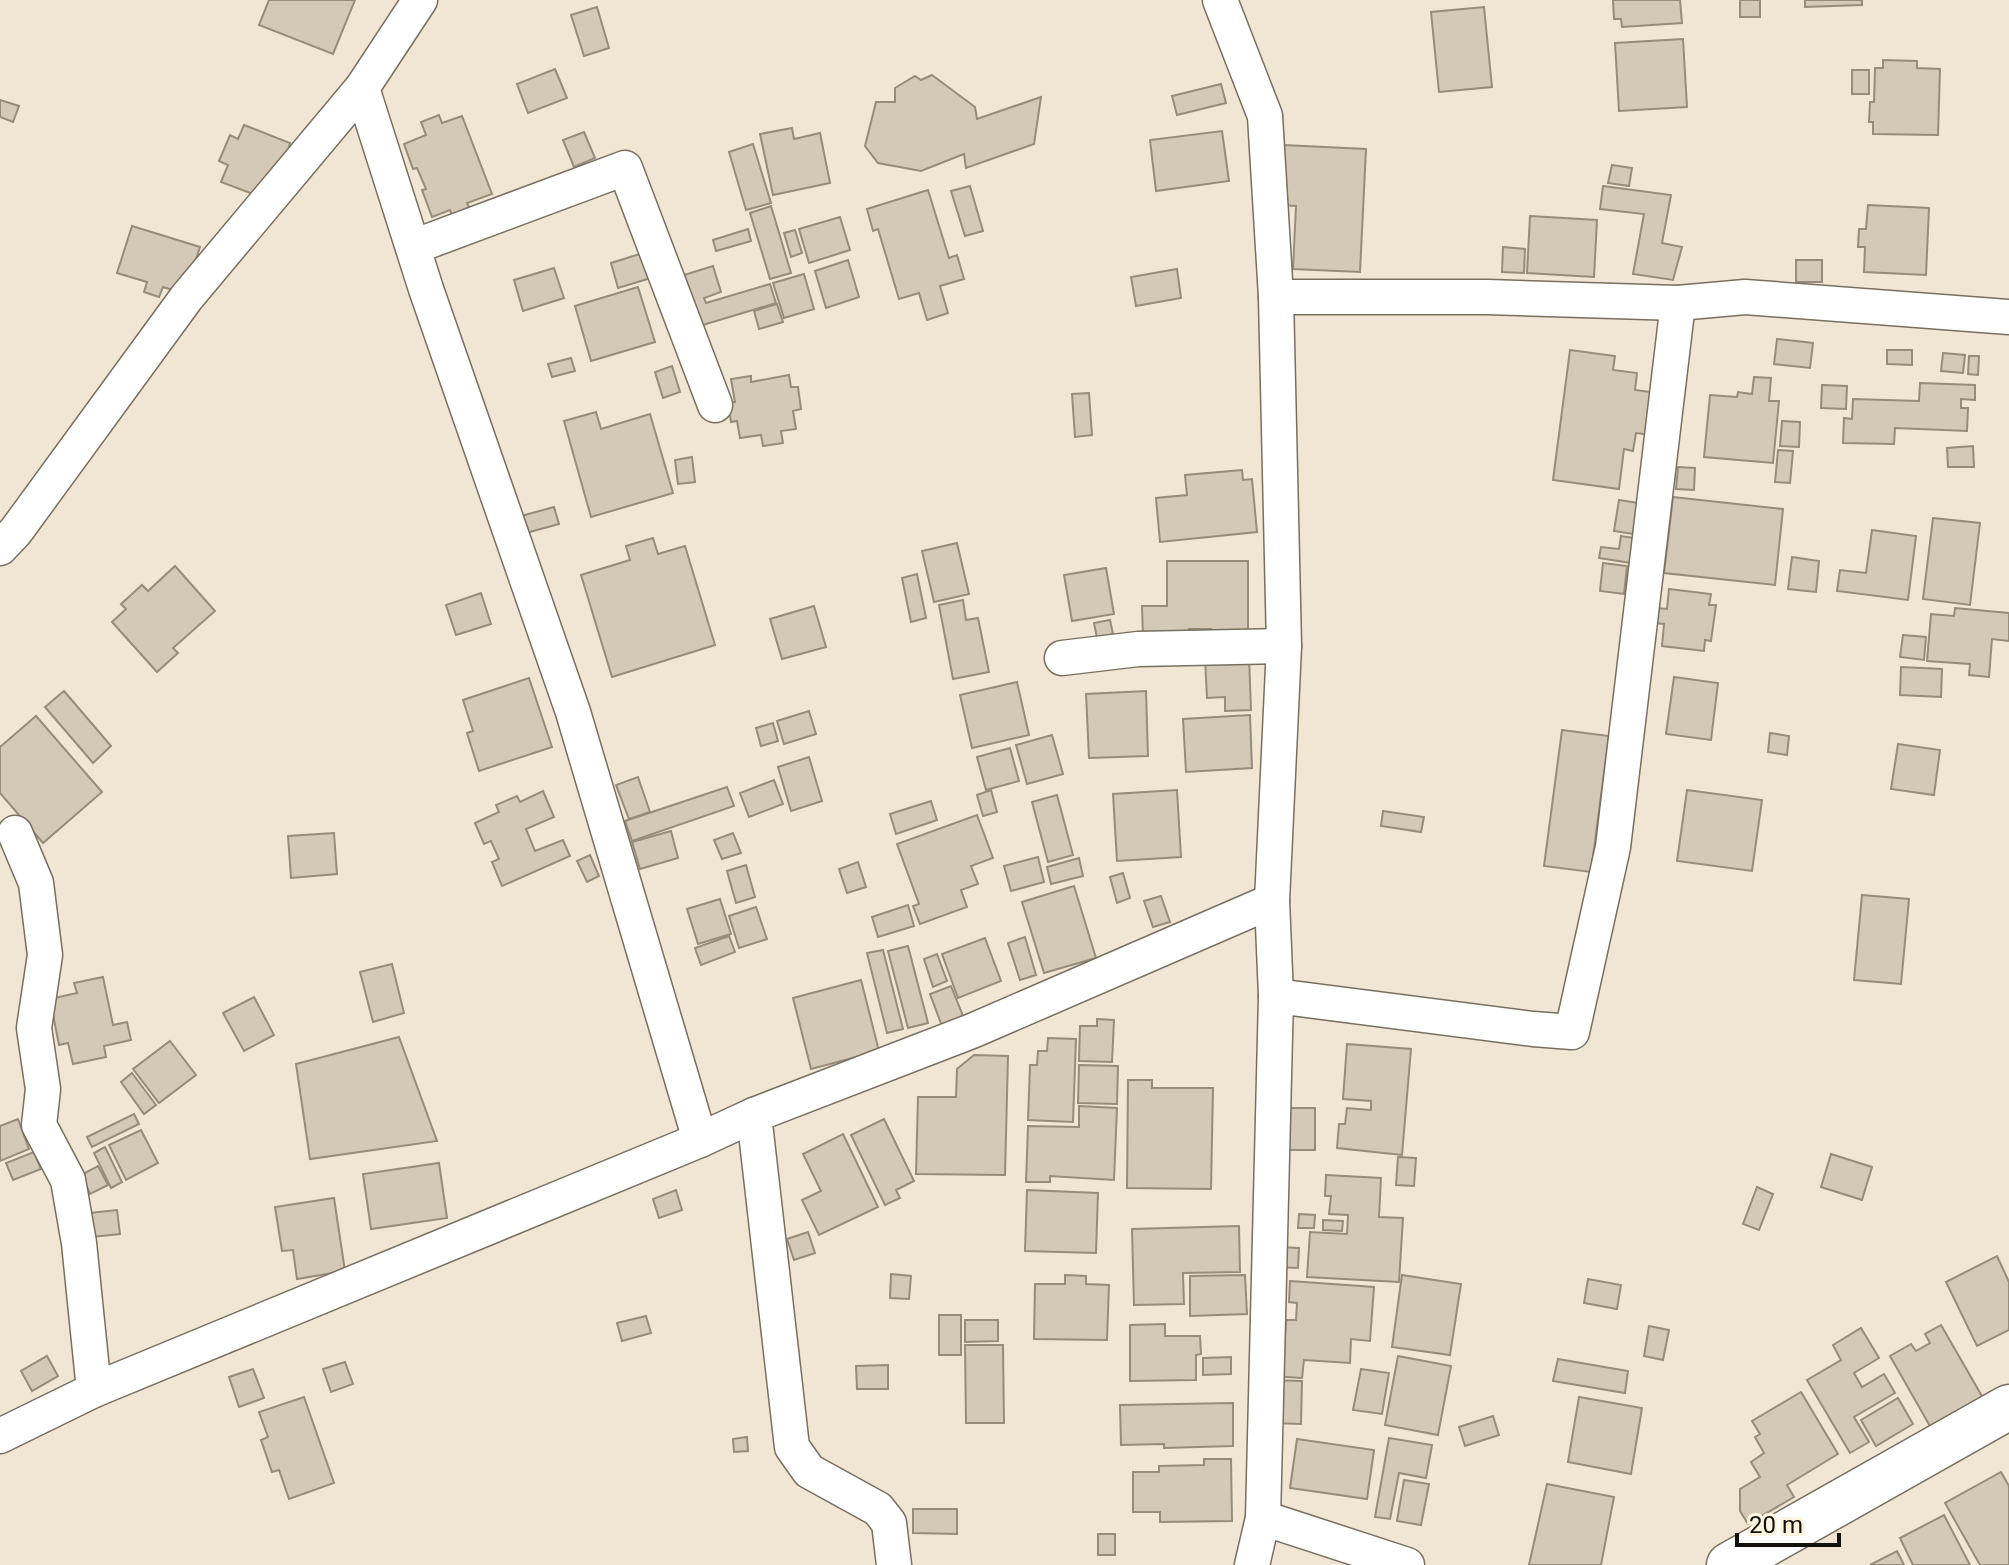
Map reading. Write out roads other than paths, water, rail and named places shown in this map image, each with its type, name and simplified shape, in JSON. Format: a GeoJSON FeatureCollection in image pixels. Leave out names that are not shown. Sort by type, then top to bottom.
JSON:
{"type":"FeatureCollection","features":[{"type":"Feature","properties":{"kind":"main road"},"geometry":{"type":"LineString","coordinates":[[1729,1565],[2009,1407]]}},
{"type":"Feature","properties":{"kind":"street"},"geometry":{"type":"LineString","coordinates":[[0,548],[16,531],[187,297],[362,88],[420,0]]}},
{"type":"Feature","properties":{"kind":"street"},"geometry":{"type":"LineString","coordinates":[[1230,3],[1265,116],[1276,297],[1284,646],[1272,901],[1276,996],[1263,1518],[1252,1565]]}},
{"type":"Feature","properties":{"kind":"street"},"geometry":{"type":"LineString","coordinates":[[362,88],[413,247],[573,712],[700,1140]]}},
{"type":"Feature","properties":{"kind":"street"},"geometry":{"type":"LineString","coordinates":[[413,247],[625,168],[715,405]]}},
{"type":"Feature","properties":{"kind":"street"},"geometry":{"type":"LineString","coordinates":[[1276,297],[1487,297],[1678,303],[1745,297],[2009,317]]}},
{"type":"Feature","properties":{"kind":"street"},"geometry":{"type":"LineString","coordinates":[[1276,996],[1572,1032],[1613,847],[1678,303]]}},
{"type":"Feature","properties":{"kind":"street"},"geometry":{"type":"LineString","coordinates":[[1062,658],[1138,649],[1284,646]]}},
{"type":"Feature","properties":{"kind":"street"},"geometry":{"type":"LineString","coordinates":[[15,833],[36,883],[45,955],[34,1028],[43,1089],[39,1125],[68,1180],[79,1243],[94,1390]]}},
{"type":"Feature","properties":{"kind":"street"},"geometry":{"type":"LineString","coordinates":[[0,1436],[94,1390],[754,1115],[972,1031],[1272,901]]}},
{"type":"Feature","properties":{"kind":"street"},"geometry":{"type":"LineString","coordinates":[[754,1115],[792,1447],[809,1471],[878,1509],[889,1523],[894,1565]]}},
{"type":"Feature","properties":{"kind":"street"},"geometry":{"type":"LineString","coordinates":[[1263,1518],[1407,1565]]}}]}
